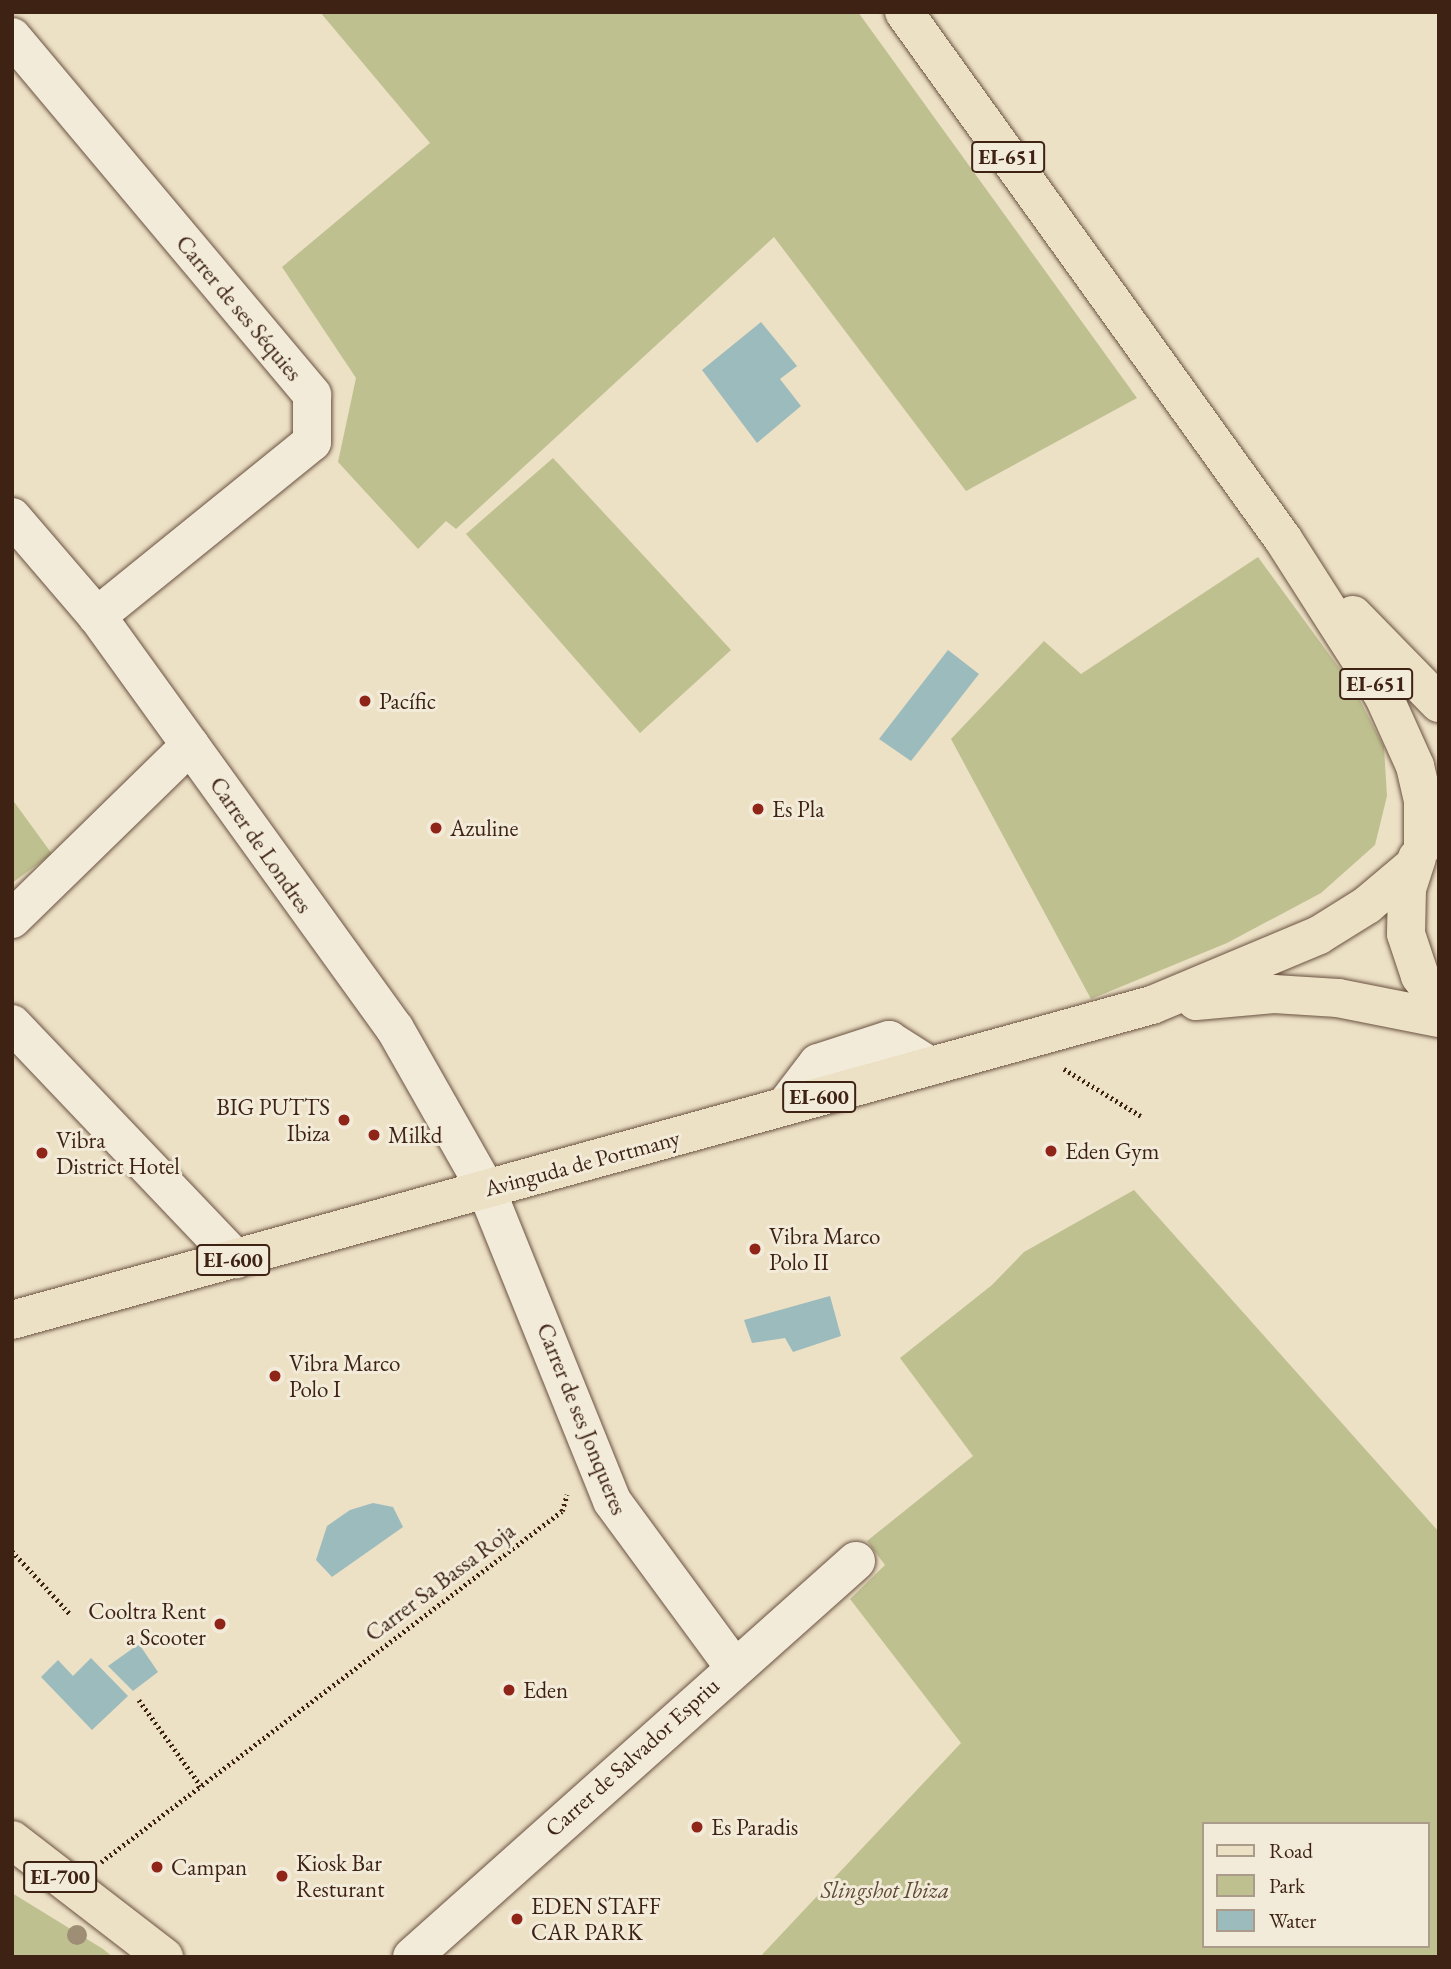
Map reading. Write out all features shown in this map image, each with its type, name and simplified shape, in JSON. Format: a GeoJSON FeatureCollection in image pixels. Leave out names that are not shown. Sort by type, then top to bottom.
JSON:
{"type":"FeatureCollection","features":[{"type":"Feature","properties":{"kind":"main road","name":"EI-651"},"geometry":{"type":"LineString","coordinates":[[904,12],[1283,539],[1402,729],[1423,800],[1425,846]]}},
{"type":"Feature","properties":{"kind":"main road","name":"EI-651"},"geometry":{"type":"LineString","coordinates":[[1283,539],[1439,703]]}},
{"type":"Feature","properties":{"kind":"main road"},"geometry":{"type":"LineString","coordinates":[[1425,846],[1404,912],[1405,934],[1420,976],[1439,1001]]}},
{"type":"Feature","properties":{"kind":"main road","name":"Avinguda de Portmany"},"geometry":{"type":"LineString","coordinates":[[12,1320],[1152,1005],[1320,935],[1367,905],[1425,846]]}},
{"type":"Feature","properties":{"kind":"main road","name":"Avinguda de Portmany"},"geometry":{"type":"LineString","coordinates":[[1152,1005],[1274,994],[1339,998],[1439,1018]]}},
{"type":"Feature","properties":{"kind":"main road","name":"EI-700"},"geometry":{"type":"LineString","coordinates":[[12,1840],[164,1957]]}},
{"type":"Feature","properties":{"kind":"street","name":"Carrer de ses Séquies"},"geometry":{"type":"LineString","coordinates":[[12,37],[312,395],[312,442],[97,616]]}},
{"type":"Feature","properties":{"kind":"street","name":"Carrer de Londres"},"geometry":{"type":"LineString","coordinates":[[17,531],[97,616],[395,1029],[486,1189]]}},
{"type":"Feature","properties":{"kind":"street"},"geometry":{"type":"LineString","coordinates":[[12,919],[190,745]]}},
{"type":"Feature","properties":{"kind":"street"},"geometry":{"type":"LineString","coordinates":[[12,1024],[236,1259]]}},
{"type":"Feature","properties":{"kind":"street","name":"Carrer de ses Jonqueres"},"geometry":{"type":"LineString","coordinates":[[486,1189],[612,1501],[733,1666]]}},
{"type":"Feature","properties":{"kind":"street","name":"Carrer de Salvador Espriu"},"geometry":{"type":"LineString","coordinates":[[412,1957],[733,1666],[856,1561]]}},
{"type":"Feature","properties":{"kind":"path"},"geometry":{"type":"LineString","coordinates":[[1037,1037],[1068,1074],[1141,1116]]}},
{"type":"Feature","properties":{"kind":"path","name":"Carrer Sa Bassa Roja"},"geometry":{"type":"LineString","coordinates":[[70,1885],[562,1511],[570,1486]]}},
{"type":"Feature","properties":{"kind":"path"},"geometry":{"type":"LineString","coordinates":[[12,1551],[71,1615]]}},
{"type":"Feature","properties":{"kind":"path"},"geometry":{"type":"LineString","coordinates":[[139,1700],[201,1786]]}},
{"type":"Feature","properties":{"kind":"green space"},"geometry":{"type":"Polygon","coordinates":[[[320,12],[858,12],[1137,398],[966,491],[774,237],[456,529],[446,521],[418,549],[338,462],[356,378],[282,267],[430,143],[320,12]]]}},
{"type":"Feature","properties":{"kind":"green space"},"geometry":{"type":"Polygon","coordinates":[[[553,458],[731,650],[640,733],[466,534],[553,458]]]}},
{"type":"Feature","properties":{"kind":"green space"},"geometry":{"type":"Polygon","coordinates":[[[1258,557],[1353,687],[1384,747],[1387,796],[1375,845],[1321,893],[1227,943],[1091,999],[951,739],[1044,641],[1081,674],[1258,557]]]}},
{"type":"Feature","properties":{"kind":"green space"},"geometry":{"type":"Polygon","coordinates":[[[12,799],[52,854],[12,883],[12,799]]]}},
{"type":"Feature","properties":{"kind":"green space","name":"Slingshot Ibiza"},"geometry":{"type":"Polygon","coordinates":[[[1134,1190],[1439,1532],[1439,1957],[760,1957],[961,1743],[850,1599],[885,1565],[867,1541],[973,1456],[900,1358],[992,1285],[1024,1252],[1134,1190]]]}},
{"type":"Feature","properties":{"kind":"green space"},"geometry":{"type":"Polygon","coordinates":[[[12,1893],[103,1949],[113,1957],[12,1957],[12,1893]]]}},
{"type":"Feature","properties":{"kind":"water"},"geometry":{"type":"Polygon","coordinates":[[[761,322],[797,366],[780,379],[801,406],[757,443],[702,370],[761,322]]]}},
{"type":"Feature","properties":{"kind":"water"},"geometry":{"type":"Polygon","coordinates":[[[948,650],[979,674],[911,761],[879,739],[948,650]]]}},
{"type":"Feature","properties":{"kind":"water"},"geometry":{"type":"Polygon","coordinates":[[[830,1296],[841,1336],[793,1352],[785,1338],[752,1343],[744,1320],[830,1296]]]}},
{"type":"Feature","properties":{"kind":"water"},"geometry":{"type":"Polygon","coordinates":[[[373,1503],[393,1507],[403,1527],[332,1577],[316,1560],[327,1526],[350,1510],[373,1503]]]}},
{"type":"Feature","properties":{"kind":"water"},"geometry":{"type":"Polygon","coordinates":[[[139,1644],[158,1672],[133,1691],[108,1666],[139,1644]]]}},
{"type":"Feature","properties":{"kind":"water"},"geometry":{"type":"Polygon","coordinates":[[[91,1658],[128,1696],[92,1730],[41,1677],[58,1660],[73,1676],[91,1658]]]}},
{"type":"Feature","properties":{"kind":"place","name":"Pacífic"},"geometry":{"type":"Point","coordinates":[365,701]}},
{"type":"Feature","properties":{"kind":"place","name":"Es Pla"},"geometry":{"type":"Point","coordinates":[758,809]}},
{"type":"Feature","properties":{"kind":"place","name":"Azuline"},"geometry":{"type":"Point","coordinates":[436,828]}},
{"type":"Feature","properties":{"kind":"place","name":"BIG PUTTS Ibiza"},"geometry":{"type":"Point","coordinates":[344,1120]}},
{"type":"Feature","properties":{"kind":"place","name":"Milkd"},"geometry":{"type":"Point","coordinates":[374,1135]}},
{"type":"Feature","properties":{"kind":"place","name":"Eden Gym"},"geometry":{"type":"Point","coordinates":[1051,1151]}},
{"type":"Feature","properties":{"kind":"place","name":"Vibra District Hotel"},"geometry":{"type":"Point","coordinates":[42,1153]}},
{"type":"Feature","properties":{"kind":"place","name":"Vibra Marco Polo II"},"geometry":{"type":"Point","coordinates":[755,1249]}},
{"type":"Feature","properties":{"kind":"place","name":"Vibra Marco Polo I"},"geometry":{"type":"Point","coordinates":[275,1376]}},
{"type":"Feature","properties":{"kind":"place","name":"Cooltra Rent a Scooter"},"geometry":{"type":"Point","coordinates":[220,1624]}},
{"type":"Feature","properties":{"kind":"place","name":"Eden"},"geometry":{"type":"Point","coordinates":[509,1690]}},
{"type":"Feature","properties":{"kind":"place","name":"Es Paradis"},"geometry":{"type":"Point","coordinates":[697,1827]}},
{"type":"Feature","properties":{"kind":"place","name":"Campan"},"geometry":{"type":"Point","coordinates":[157,1867]}},
{"type":"Feature","properties":{"kind":"place","name":"Kiosk Bar Resturant"},"geometry":{"type":"Point","coordinates":[282,1876]}},
{"type":"Feature","properties":{"kind":"place","name":"EDEN STAFF CAR PARK"},"geometry":{"type":"Point","coordinates":[517,1919]}}]}
